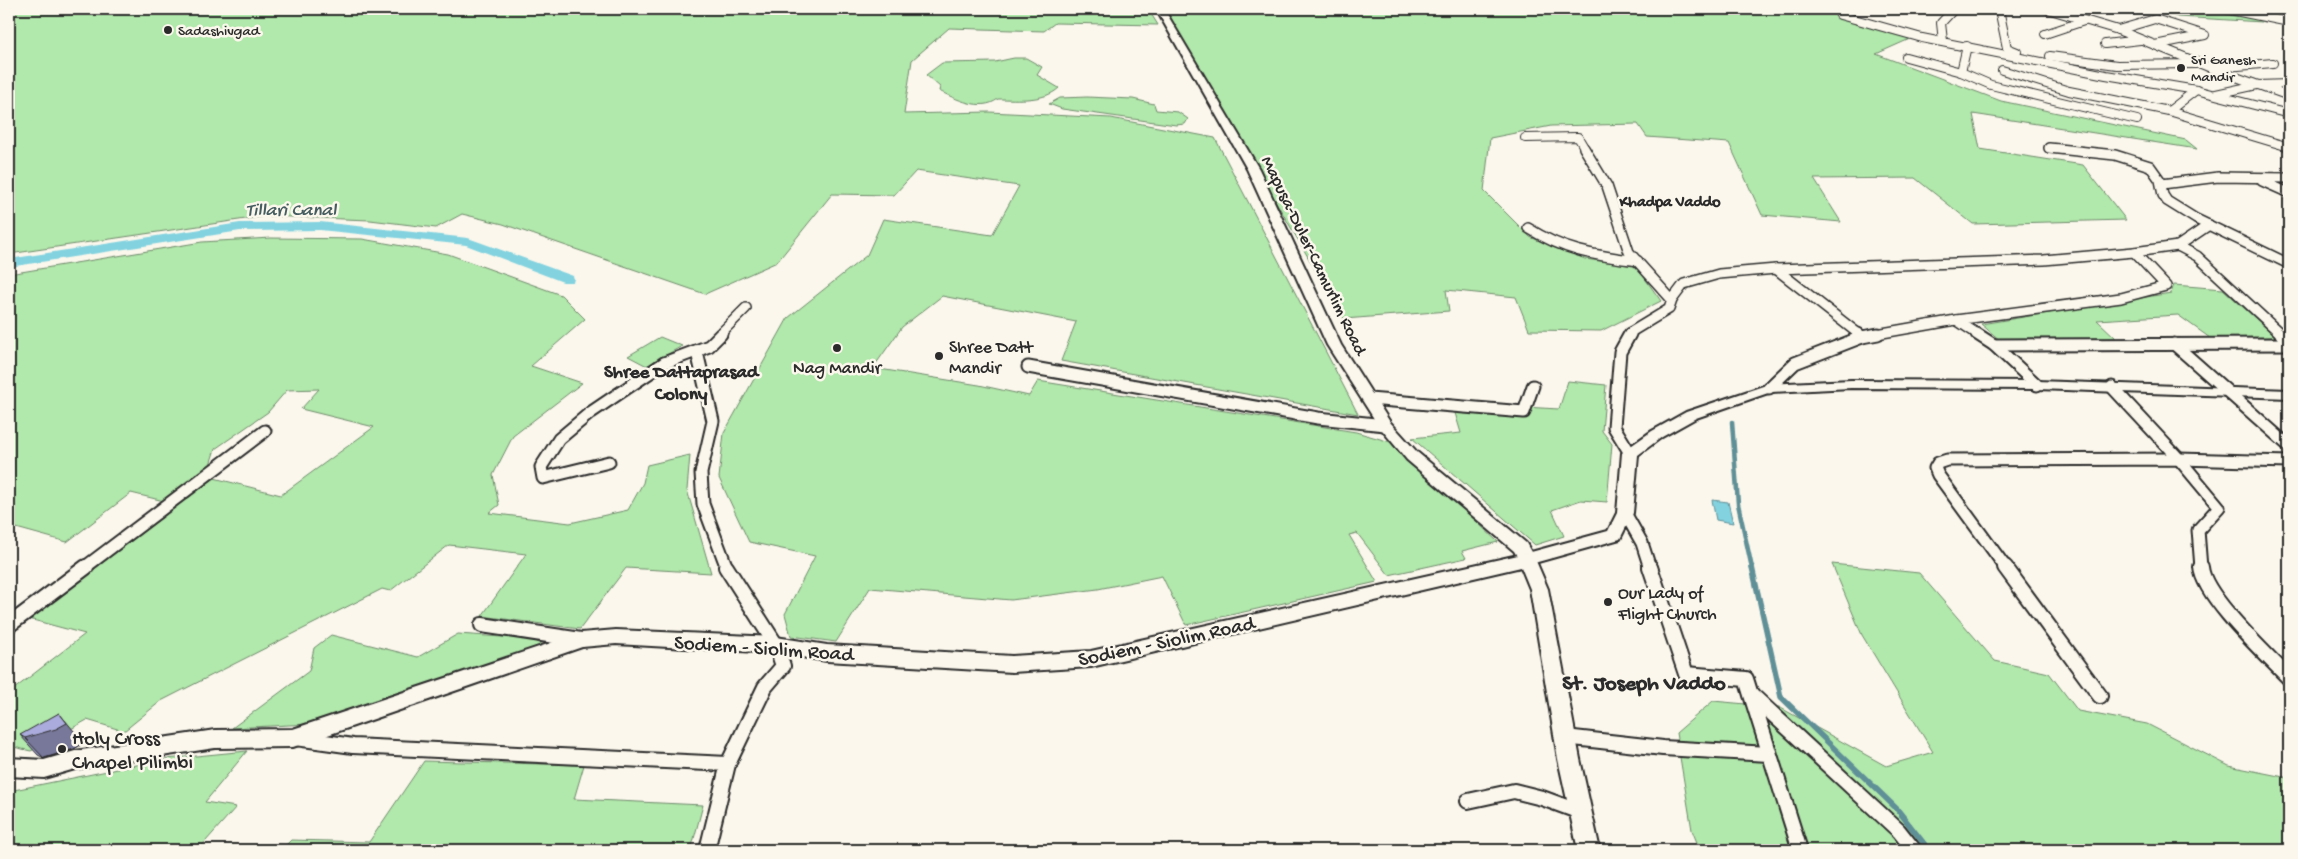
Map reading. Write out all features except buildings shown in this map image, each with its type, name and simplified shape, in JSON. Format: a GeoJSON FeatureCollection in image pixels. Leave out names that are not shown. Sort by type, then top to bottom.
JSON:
{"type":"FeatureCollection","features":[{"type":"Feature","properties":{"kind":"main road","name":"Sodiem - Siolim Road"},"geometry":{"type":"LineString","coordinates":[[9,767],[44,768],[75,760],[215,739],[293,738],[581,640],[616,637],[776,645],[827,653],[1012,664],[1091,659],[1527,559]]}},
{"type":"Feature","properties":{"kind":"main road"},"geometry":{"type":"LineString","coordinates":[[1527,559],[1538,589],[1580,812],[1589,850]]}},
{"type":"Feature","properties":{"kind":"street","name":"Mapusa-Duler-Camurlim Road"},"geometry":{"type":"LineString","coordinates":[[1160,9],[1253,169],[1334,345],[1385,425],[1412,456],[1520,547],[1527,559]]}},
{"type":"Feature","properties":{"kind":"street"},"geometry":{"type":"LineString","coordinates":[[1943,41],[1941,22],[1954,9]]}},
{"type":"Feature","properties":{"kind":"street"},"geometry":{"type":"LineString","coordinates":[[1999,9],[2007,48],[2013,51],[2117,65],[2201,64]]}},
{"type":"Feature","properties":{"kind":"street"},"geometry":{"type":"LineString","coordinates":[[2047,9],[2118,30],[2211,68],[2289,96]]}},
{"type":"Feature","properties":{"kind":"street"},"geometry":{"type":"LineString","coordinates":[[2059,11],[2068,9]]}},
{"type":"Feature","properties":{"kind":"street"},"geometry":{"type":"LineString","coordinates":[[2225,9],[2289,22]]}},
{"type":"Feature","properties":{"kind":"street"},"geometry":{"type":"LineString","coordinates":[[1840,15],[1943,41],[2106,75],[2196,90],[2289,114]]}},
{"type":"Feature","properties":{"kind":"street"},"geometry":{"type":"LineString","coordinates":[[2118,30],[2155,19],[2205,35],[2155,45]]}},
{"type":"Feature","properties":{"kind":"street"},"geometry":{"type":"LineString","coordinates":[[2046,34],[2084,21]]}},
{"type":"Feature","properties":{"kind":"street"},"geometry":{"type":"LineString","coordinates":[[2105,44],[2141,40]]}},
{"type":"Feature","properties":{"kind":"street"},"geometry":{"type":"LineString","coordinates":[[1961,72],[1967,46]]}},
{"type":"Feature","properties":{"kind":"street"},"geometry":{"type":"LineString","coordinates":[[1906,57],[1961,72],[1991,85],[2137,120]]}},
{"type":"Feature","properties":{"kind":"street"},"geometry":{"type":"LineString","coordinates":[[2211,68],[2273,63]]}},
{"type":"Feature","properties":{"kind":"street"},"geometry":{"type":"LineString","coordinates":[[2002,70],[2069,91],[2170,111],[2289,147]]}},
{"type":"Feature","properties":{"kind":"street"},"geometry":{"type":"LineString","coordinates":[[2214,95],[2257,85],[2289,84]]}},
{"type":"Feature","properties":{"kind":"street"},"geometry":{"type":"LineString","coordinates":[[2170,111],[2196,90]]}},
{"type":"Feature","properties":{"kind":"street"},"geometry":{"type":"LineString","coordinates":[[1525,138],[1578,137],[1607,186],[1628,252],[1672,300]]}},
{"type":"Feature","properties":{"kind":"street"},"geometry":{"type":"LineString","coordinates":[[2049,148],[2138,161],[2151,167],[2162,184],[2162,193],[2166,200],[2209,225],[2274,255],[2289,264]]}},
{"type":"Feature","properties":{"kind":"street"},"geometry":{"type":"LineString","coordinates":[[2162,184],[2218,177],[2258,180],[2289,178]]}},
{"type":"Feature","properties":{"kind":"street"},"geometry":{"type":"LineString","coordinates":[[2258,180],[2289,193]]}},
{"type":"Feature","properties":{"kind":"street"},"geometry":{"type":"LineString","coordinates":[[1527,559],[1614,535],[1624,513],[1630,453],[1614,427],[1620,352],[1631,332],[1669,308],[1672,300],[1684,284],[1719,274],[1776,268],[2044,260],[2134,252],[2178,246],[2209,225]]}},
{"type":"Feature","properties":{"kind":"street"},"geometry":{"type":"LineString","coordinates":[[1528,228],[1552,244],[1594,255],[1638,261]]}},
{"type":"Feature","properties":{"kind":"street"},"geometry":{"type":"LineString","coordinates":[[2178,246],[2197,256],[2289,343]]}},
{"type":"Feature","properties":{"kind":"street"},"geometry":{"type":"LineString","coordinates":[[1769,388],[1795,363],[1862,337],[1956,320],[2121,298],[2166,286],[2134,252]]}},
{"type":"Feature","properties":{"kind":"street"},"geometry":{"type":"LineString","coordinates":[[2274,255],[2289,258]]}},
{"type":"Feature","properties":{"kind":"street"},"geometry":{"type":"LineString","coordinates":[[1776,268],[1862,337]]}},
{"type":"Feature","properties":{"kind":"street"},"geometry":{"type":"LineString","coordinates":[[609,462],[542,478],[541,467],[560,439],[590,413],[664,362],[710,346],[746,308]]}},
{"type":"Feature","properties":{"kind":"street"},"geometry":{"type":"LineString","coordinates":[[1956,320],[1994,345],[2037,385]]}},
{"type":"Feature","properties":{"kind":"street"},"geometry":{"type":"LineString","coordinates":[[1994,345],[2289,343]]}},
{"type":"Feature","properties":{"kind":"street"},"geometry":{"type":"LineString","coordinates":[[2174,344],[2289,446]]}},
{"type":"Feature","properties":{"kind":"street"},"geometry":{"type":"LineString","coordinates":[[696,352],[713,421],[701,473],[703,504],[724,564],[776,645],[783,666],[765,686],[728,764],[707,850]]}},
{"type":"Feature","properties":{"kind":"street"},"geometry":{"type":"LineString","coordinates":[[1028,367],[1318,418],[1385,425]]}},
{"type":"Feature","properties":{"kind":"street"},"geometry":{"type":"LineString","coordinates":[[1630,453],[1657,434],[1691,415],[1769,388],[1851,384],[2037,385],[2289,394]]}},
{"type":"Feature","properties":{"kind":"street"},"geometry":{"type":"LineString","coordinates":[[1369,400],[1524,412],[1533,386]]}},
{"type":"Feature","properties":{"kind":"street"},"geometry":{"type":"LineString","coordinates":[[2112,387],[2179,459],[2219,507],[2198,530],[2201,574],[2220,605],[2289,678]]}},
{"type":"Feature","properties":{"kind":"street"},"geometry":{"type":"LineString","coordinates":[[9,625],[265,431]]}},
{"type":"Feature","properties":{"kind":"street"},"geometry":{"type":"LineString","coordinates":[[2100,696],[1938,475],[1936,468],[1938,463],[1947,460],[2179,459],[2289,462]]}},
{"type":"Feature","properties":{"kind":"street"},"geometry":{"type":"LineString","coordinates":[[1624,513],[1642,543],[1686,674],[1746,679],[1800,850]]}},
{"type":"Feature","properties":{"kind":"street"},"geometry":{"type":"LineString","coordinates":[[482,626],[581,640]]}},
{"type":"Feature","properties":{"kind":"street"},"geometry":{"type":"LineString","coordinates":[[1749,693],[1899,831],[1914,850]]}},
{"type":"Feature","properties":{"kind":"street"},"geometry":{"type":"LineString","coordinates":[[1566,737],[1663,748],[1769,754]]}},
{"type":"Feature","properties":{"kind":"street"},"geometry":{"type":"LineString","coordinates":[[293,738],[353,746],[728,764]]}},
{"type":"Feature","properties":{"kind":"street"},"geometry":{"type":"LineString","coordinates":[[1468,801],[1514,791],[1542,798],[1580,812]]}},
{"type":"Feature","properties":{"kind":"green space"},"geometry":{"type":"Polygon","coordinates":[[[9,9],[1148,9],[1158,25],[1055,23],[1044,31],[949,28],[912,60],[904,114],[989,112],[1111,118],[1215,138],[1358,414],[1061,361],[1076,322],[942,296],[902,327],[873,368],[979,385],[1029,396],[1038,381],[1356,432],[1394,443],[1498,542],[1462,551],[1466,558],[1389,575],[1357,533],[1349,535],[1377,582],[1186,625],[1162,576],[1098,589],[1011,600],[870,588],[836,642],[791,636],[785,614],[815,556],[749,542],[719,478],[724,433],[788,318],[867,255],[883,219],[992,235],[1019,186],[916,171],[894,195],[832,194],[777,262],[705,294],[503,224],[462,214],[436,228],[370,220],[266,216],[9,254],[9,9]]]}},
{"type":"Feature","properties":{"kind":"green space"},"geometry":{"type":"Polygon","coordinates":[[[1164,9],[1815,9],[1912,38],[1876,54],[2001,101],[2186,140],[2197,149],[1973,114],[1980,149],[2083,165],[2126,220],[1973,224],[1915,178],[1814,179],[1841,222],[1762,215],[1729,143],[1647,137],[1638,124],[1551,126],[1490,138],[1484,191],[1530,237],[1585,259],[1636,266],[1661,301],[1601,331],[1529,330],[1516,297],[1446,290],[1449,311],[1344,319],[1164,9]]]}},
{"type":"Feature","properties":{"kind":"green space"},"geometry":{"type":"Polygon","coordinates":[[[2150,9],[2218,9],[2264,19],[2262,22],[2178,17],[2150,9]]]}},
{"type":"Feature","properties":{"kind":"green space"},"geometry":{"type":"Polygon","coordinates":[[[1014,58],[1026,58],[1042,67],[1037,75],[1059,88],[1046,96],[1038,98],[998,99],[991,103],[976,104],[968,103],[939,91],[940,87],[926,75],[942,63],[995,62],[1014,58]]]}},
{"type":"Feature","properties":{"kind":"green space"},"geometry":{"type":"Polygon","coordinates":[[[1060,98],[1133,99],[1154,104],[1156,110],[1178,112],[1188,119],[1185,124],[1176,125],[1062,109],[1049,104],[1060,98]]]}},
{"type":"Feature","properties":{"kind":"green space"},"geometry":{"type":"Polygon","coordinates":[[[271,238],[362,239],[448,254],[561,295],[585,319],[531,366],[582,383],[513,436],[493,475],[499,505],[489,513],[570,523],[628,510],[643,483],[647,465],[690,455],[687,490],[711,573],[626,568],[580,629],[482,616],[526,554],[449,545],[390,591],[382,589],[161,701],[124,731],[87,720],[31,751],[9,746],[9,693],[85,634],[29,619],[214,478],[281,495],[374,427],[301,409],[319,389],[287,390],[268,412],[215,449],[209,468],[164,501],[131,493],[67,542],[9,526],[9,274],[202,242],[271,238]]]}},
{"type":"Feature","properties":{"kind":"green space"},"geometry":{"type":"Polygon","coordinates":[[[2174,285],[2223,289],[2276,337],[2210,338],[2178,315],[2097,320],[2118,340],[2001,341],[1981,324],[2171,293],[2174,285]]]}},
{"type":"Feature","properties":{"kind":"green space"},"geometry":{"type":"Polygon","coordinates":[[[660,337],[682,346],[647,366],[628,356],[660,337]]]}},
{"type":"Feature","properties":{"kind":"green space"},"geometry":{"type":"Polygon","coordinates":[[[1568,381],[1606,385],[1602,431],[1612,444],[1607,502],[1581,500],[1552,510],[1564,536],[1535,545],[1412,438],[1461,433],[1452,403],[1559,409],[1568,381]]]}},
{"type":"Feature","properties":{"kind":"green space"},"geometry":{"type":"Polygon","coordinates":[[[1832,564],[1919,573],[1995,661],[2049,673],[2078,711],[2147,724],[2229,766],[2289,778],[2289,850],[1700,850],[1692,830],[1676,733],[1713,701],[1779,707],[1886,766],[1933,752],[1862,635],[1832,564]]]}},
{"type":"Feature","properties":{"kind":"green space"},"geometry":{"type":"Polygon","coordinates":[[[458,634],[531,639],[543,645],[309,724],[232,728],[309,671],[314,648],[331,635],[418,657],[458,634]]]}},
{"type":"Feature","properties":{"kind":"green space"},"geometry":{"type":"Polygon","coordinates":[[[247,751],[205,802],[236,807],[198,850],[9,850],[9,791],[166,759],[247,751]]]}},
{"type":"Feature","properties":{"kind":"green space"},"geometry":{"type":"Polygon","coordinates":[[[424,761],[584,765],[574,799],[703,805],[691,850],[281,850],[291,840],[369,842],[424,761]]]}},
{"type":"Feature","properties":{"kind":"water"},"geometry":{"type":"Polygon","coordinates":[[[1712,500],[1728,502],[1733,523],[1716,520],[1712,500]]]}},
{"type":"Feature","properties":{"kind":"waterway","name":"Tillari Canal"},"geometry":{"type":"LineString","coordinates":[[9,263],[240,227],[320,226],[468,242],[568,279]]}},
{"type":"Feature","properties":{"kind":"waterway"},"geometry":{"type":"LineString","coordinates":[[1732,422],[1738,504],[1752,568]]}},
{"type":"Feature","properties":{"kind":"waterway"},"geometry":{"type":"LineString","coordinates":[[1752,567],[1781,697],[1897,809],[1929,850]]}},
{"type":"Feature","properties":{"kind":"place","name":"Sadashivgad"},"geometry":{"type":"Point","coordinates":[168,30]}},
{"type":"Feature","properties":{"kind":"place","name":"Sri Ganesh Mandir"},"geometry":{"type":"Point","coordinates":[2181,68]}},
{"type":"Feature","properties":{"kind":"place","name":"Nag Mandir"},"geometry":{"type":"Point","coordinates":[837,348]}},
{"type":"Feature","properties":{"kind":"place","name":"Shree Datt Mandir"},"geometry":{"type":"Point","coordinates":[939,356]}},
{"type":"Feature","properties":{"kind":"place","name":"Our Lady of Flight Church"},"geometry":{"type":"Point","coordinates":[1608,602]}},
{"type":"Feature","properties":{"kind":"place","name":"Holy Cross Chapel Pilimbi"},"geometry":{"type":"Point","coordinates":[62,749]}},
{"type":"Feature","properties":{"kind":"district","name":"Khadpa Vaddo"},"geometry":{"type":"Point","coordinates":[1670,200]}},
{"type":"Feature","properties":{"kind":"district","name":"Shree Dattaprasad Colony"},"geometry":{"type":"Point","coordinates":[681,381]}},
{"type":"Feature","properties":{"kind":"district","name":"St. Joseph Vaddo"},"geometry":{"type":"Point","coordinates":[1644,681]}}]}
